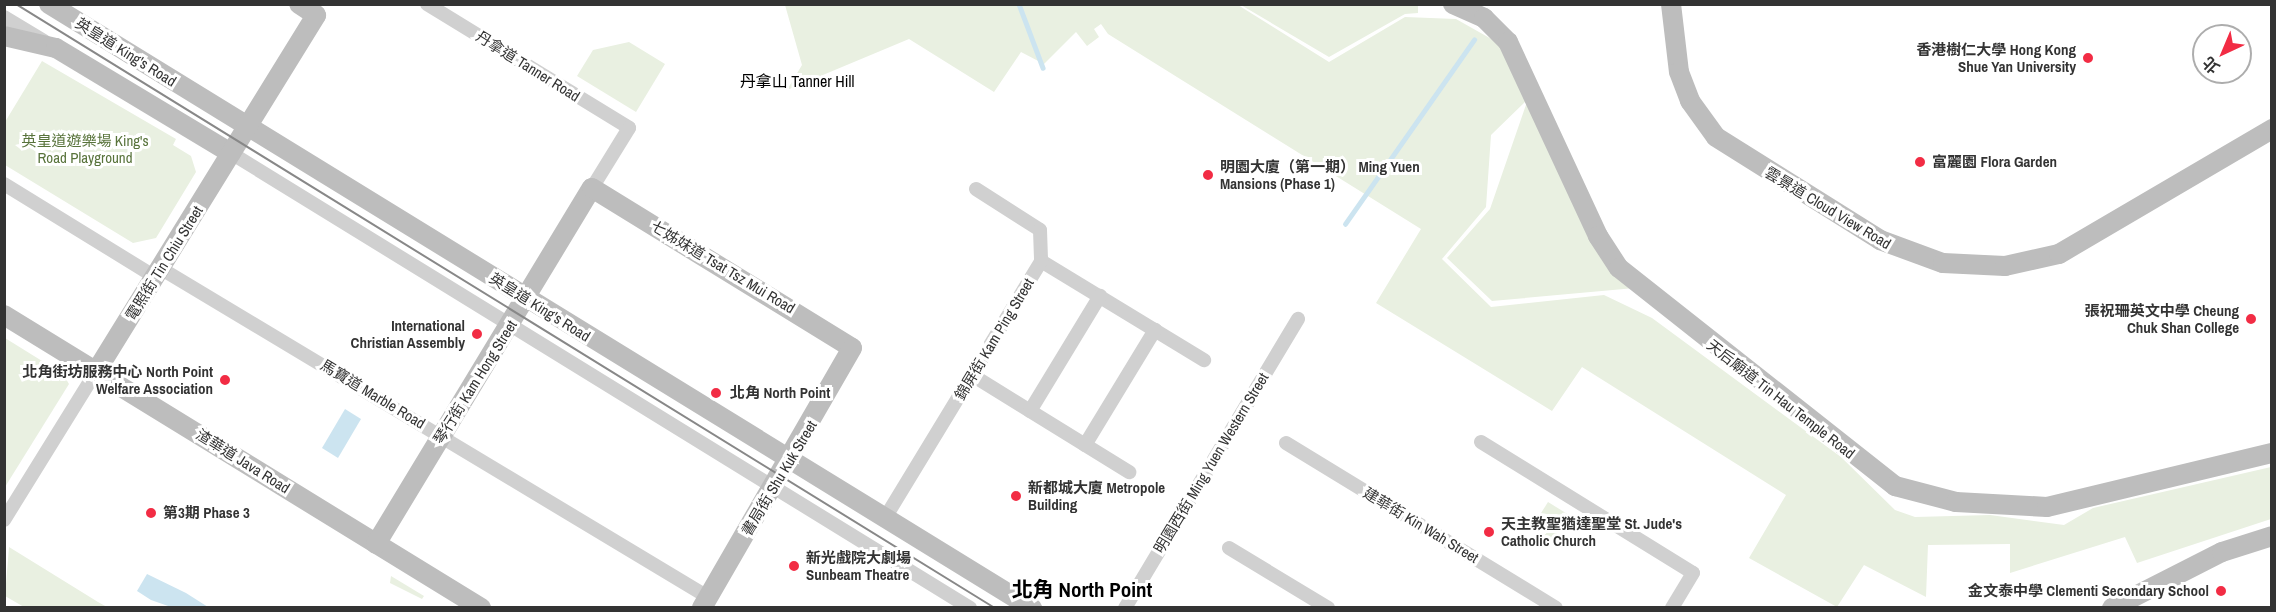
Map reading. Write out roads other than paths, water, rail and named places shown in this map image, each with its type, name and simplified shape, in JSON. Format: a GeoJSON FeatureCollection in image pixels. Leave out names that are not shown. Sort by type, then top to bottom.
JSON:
{"type":"FeatureCollection","features":[{"type":"Feature","properties":{"kind":"street","name":"英皇道 King's Road"},"geometry":{"type":"LineString","coordinates":[[49,4],[1032,608]]}},
{"type":"Feature","properties":{"kind":"street"},"geometry":{"type":"LineString","coordinates":[[299,4],[320,10]]}},
{"type":"Feature","properties":{"kind":"street","name":"丹拿道 Tanner Road"},"geometry":{"type":"LineString","coordinates":[[428,4],[628,128]]}},
{"type":"Feature","properties":{"kind":"street","name":"天后廟道 Tin Hau Temple Road"},"geometry":{"type":"LineString","coordinates":[[1453,4],[1484,18],[1508,42],[1598,236],[1619,268],[1895,486],[1948,501],[2047,507],[2271,453]]}},
{"type":"Feature","properties":{"kind":"street","name":"雲景道 Cloud View Road"},"geometry":{"type":"LineString","coordinates":[[1671,4],[1679,72],[1690,101],[1716,137],[1880,240],[1943,263],[2005,266],[2059,254],[2271,129]]}},
{"type":"Feature","properties":{"kind":"street","name":"電照街 Tin Chiu Street"},"geometry":{"type":"LineString","coordinates":[[4,520],[320,10]]}},
{"type":"Feature","properties":{"kind":"street","name":"英皇道 King's Road"},"geometry":{"type":"LineString","coordinates":[[4,17],[512,324],[970,608]]}},
{"type":"Feature","properties":{"kind":"street"},"geometry":{"type":"LineString","coordinates":[[4,36],[56,48]]}},
{"type":"Feature","properties":{"kind":"street","name":"琴行街 Kam Hong Street"},"geometry":{"type":"LineString","coordinates":[[376,544],[512,324],[628,128]]}},
{"type":"Feature","properties":{"kind":"street","name":"馬寶道 Marble Road"},"geometry":{"type":"LineString","coordinates":[[4,184],[442,435],[705,602]]}},
{"type":"Feature","properties":{"kind":"street","name":"七姊妹道 Tsat Tsz Mui Road"},"geometry":{"type":"LineString","coordinates":[[592,188],[852,348]]}},
{"type":"Feature","properties":{"kind":"street"},"geometry":{"type":"LineString","coordinates":[[976,189],[1040,230],[1041,261]]}},
{"type":"Feature","properties":{"kind":"street","name":"錦屏街 Kam Ping Street"},"geometry":{"type":"LineString","coordinates":[[885,518],[1041,261],[1204,360]]}},
{"type":"Feature","properties":{"kind":"street"},"geometry":{"type":"LineString","coordinates":[[1030,411],[1100,296]]}},
{"type":"Feature","properties":{"kind":"street","name":"渣華道 Java Road"},"geometry":{"type":"LineString","coordinates":[[4,315],[97,370],[481,608]]}},
{"type":"Feature","properties":{"kind":"street","name":"明園西街 Ming Yuen Western Street"},"geometry":{"type":"LineString","coordinates":[[1125,608],[1298,319]]}},
{"type":"Feature","properties":{"kind":"street"},"geometry":{"type":"LineString","coordinates":[[1085,445],[1155,330]]}},
{"type":"Feature","properties":{"kind":"street","name":"書局街 Shu Kuk Street"},"geometry":{"type":"LineString","coordinates":[[705,602],[774,488],[852,348]]}},
{"type":"Feature","properties":{"kind":"street"},"geometry":{"type":"LineString","coordinates":[[972,375],[1129,472]]}},
{"type":"Feature","properties":{"kind":"street","name":"建華街 Kin Wah Street"},"geometry":{"type":"LineString","coordinates":[[1286,443],[1556,608]]}},
{"type":"Feature","properties":{"kind":"street"},"geometry":{"type":"LineString","coordinates":[[1485,447],[1693,573],[1672,608]]}},
{"type":"Feature","properties":{"kind":"street"},"geometry":{"type":"LineString","coordinates":[[2112,608],[2222,552],[2271,536]]}},
{"type":"Feature","properties":{"kind":"street"},"geometry":{"type":"LineString","coordinates":[[1228,548],[1328,608]]}},
{"type":"Feature","properties":{"kind":"water"},"geometry":{"type":"Polygon","coordinates":[[[345,409],[361,419],[338,458],[322,448],[345,409]]]}},
{"type":"Feature","properties":{"kind":"water"},"geometry":{"type":"Polygon","coordinates":[[[147,574],[186,593],[208,607],[171,607],[151,600],[137,591],[147,574]]]}},
{"type":"Feature","properties":{"kind":"waterway"},"geometry":{"type":"LineString","coordinates":[[1019,4],[1043,68]]}},
{"type":"Feature","properties":{"kind":"waterway"},"geometry":{"type":"LineString","coordinates":[[1345,224],[1474,40]]}},
{"type":"Feature","properties":{"kind":"tram line"},"geometry":{"type":"LineString","coordinates":[[16,4],[995,608]]}},
{"type":"Feature","properties":{"kind":"place","name":"香港樹仁大學 Hong Kong Shue Yan University"},"geometry":{"type":"Point","coordinates":[2088,58]}},
{"type":"Feature","properties":{"kind":"place","name":"富麗園 Flora Garden"},"geometry":{"type":"Point","coordinates":[1920,162]}},
{"type":"Feature","properties":{"kind":"place","name":"明園大廈（第一期） Ming Yuen Mansions (Phase 1)"},"geometry":{"type":"Point","coordinates":[1208,175]}},
{"type":"Feature","properties":{"kind":"place","name":"張祝珊英文中學 Cheung Chuk Shan College"},"geometry":{"type":"Point","coordinates":[2251,319]}},
{"type":"Feature","properties":{"kind":"place","name":"International Christian Assembly"},"geometry":{"type":"Point","coordinates":[477,334]}},
{"type":"Feature","properties":{"kind":"place","name":"北角街坊服務中心 North Point Welfare Association"},"geometry":{"type":"Point","coordinates":[225,380]}},
{"type":"Feature","properties":{"kind":"place","name":"北角 North Point"},"geometry":{"type":"Point","coordinates":[716,393]}},
{"type":"Feature","properties":{"kind":"place","name":"新都城大廈 Metropole Building"},"geometry":{"type":"Point","coordinates":[1016,496]}},
{"type":"Feature","properties":{"kind":"place","name":"第3期 Phase 3"},"geometry":{"type":"Point","coordinates":[151,513]}},
{"type":"Feature","properties":{"kind":"place","name":"天主教聖猶達聖堂 St. Jude's Catholic Church"},"geometry":{"type":"Point","coordinates":[1489,532]}},
{"type":"Feature","properties":{"kind":"place","name":"新光戲院大劇場 Sunbeam Theatre"},"geometry":{"type":"Point","coordinates":[794,566]}},
{"type":"Feature","properties":{"kind":"place","name":"金文泰中學 Clementi Secondary School"},"geometry":{"type":"Point","coordinates":[2221,591]}},
{"type":"Feature","properties":{"kind":"district","name":"丹拿山 Tanner Hill"},"geometry":{"type":"Point","coordinates":[797,81]}},
{"type":"Feature","properties":{"kind":"district","name":"北角 North Point"},"geometry":{"type":"Point","coordinates":[1082,590]}},
{"type":"Feature","properties":{"kind":"park label","name":"英皇道遊樂場 King's Road Playground"},"geometry":{"type":"Point","coordinates":[85,148]}}]}
